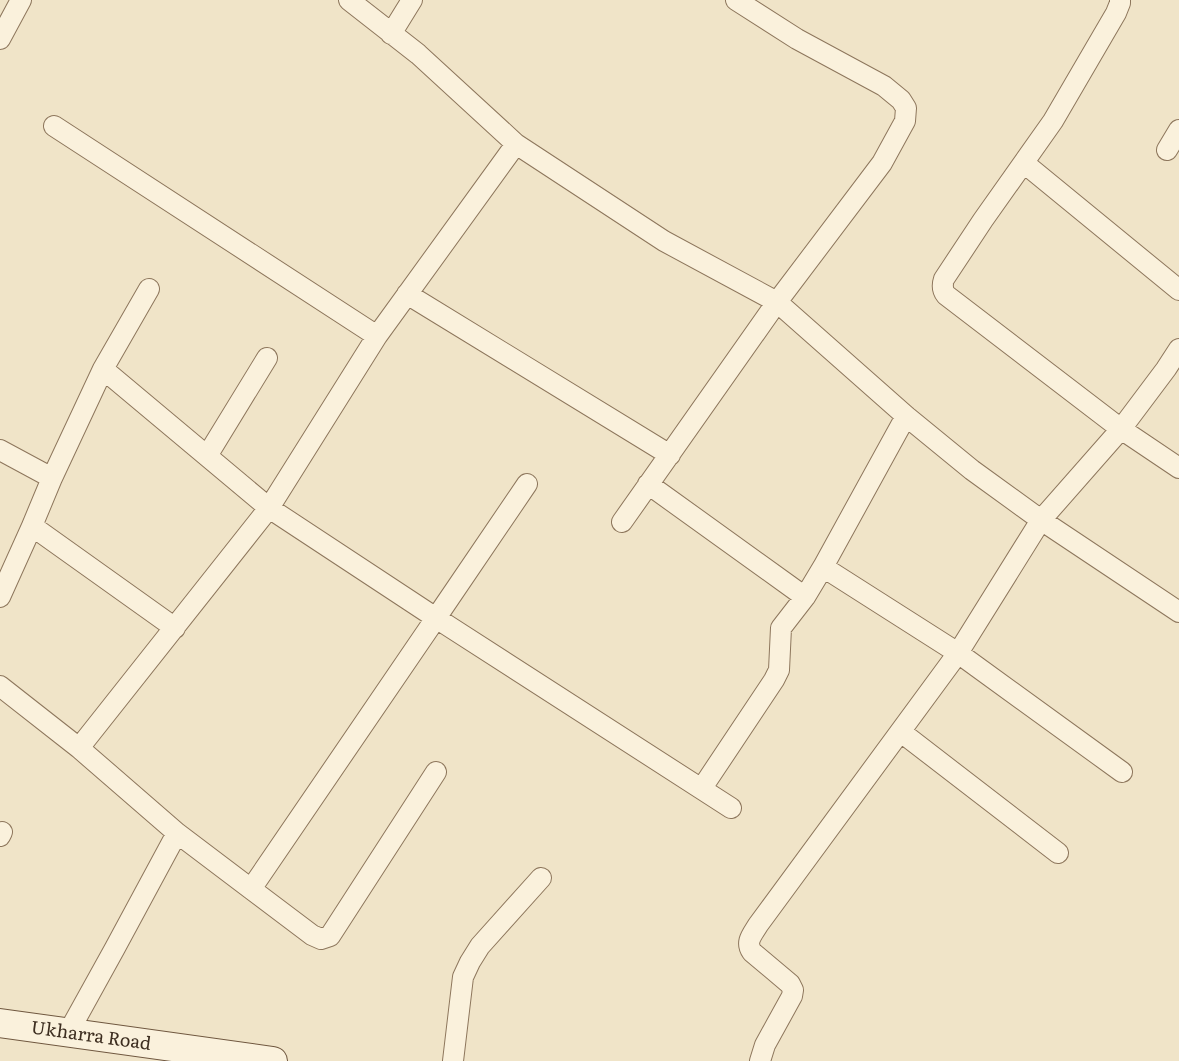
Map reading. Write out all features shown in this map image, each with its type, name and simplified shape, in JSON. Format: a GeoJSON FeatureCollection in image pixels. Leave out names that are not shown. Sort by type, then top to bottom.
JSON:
{"type":"FeatureCollection","features":[{"type":"Feature","properties":{"kind":"street"},"geometry":{"type":"LineString","coordinates":[[0,39],[21,0]]}},
{"type":"Feature","properties":{"kind":"street"},"geometry":{"type":"LineString","coordinates":[[349,0],[418,54],[516,144],[664,241],[777,302],[906,416],[972,470],[1041,520],[1179,612]]}},
{"type":"Feature","properties":{"kind":"street"},"geometry":{"type":"LineString","coordinates":[[391,34],[412,0]]}},
{"type":"Feature","properties":{"kind":"street"},"geometry":{"type":"LineString","coordinates":[[622,522],[777,302],[882,163],[904,121],[906,108],[901,100],[884,86],[797,39],[736,0]]}},
{"type":"Feature","properties":{"kind":"street"},"geometry":{"type":"LineString","coordinates":[[1120,0],[1116,13],[1053,121],[944,279],[942,283],[943,292],[1120,429],[1179,468]]}},
{"type":"Feature","properties":{"kind":"street"},"geometry":{"type":"LineString","coordinates":[[54,126],[377,336]]}},
{"type":"Feature","properties":{"kind":"street"},"geometry":{"type":"LineString","coordinates":[[1168,150],[1179,130]]}},
{"type":"Feature","properties":{"kind":"street"},"geometry":{"type":"LineString","coordinates":[[79,748],[269,508],[377,336],[516,144]]}},
{"type":"Feature","properties":{"kind":"street"},"geometry":{"type":"LineString","coordinates":[[1024,163],[1179,290]]}},
{"type":"Feature","properties":{"kind":"street"},"geometry":{"type":"LineString","coordinates":[[0,598],[52,478],[104,369],[149,289]]}},
{"type":"Feature","properties":{"kind":"street"},"geometry":{"type":"LineString","coordinates":[[407,294],[670,455]]}},
{"type":"Feature","properties":{"kind":"street"},"geometry":{"type":"LineString","coordinates":[[760,1061],[765,1045],[792,996],[792,990],[790,984],[748,947],[748,943],[758,925],[958,653],[1041,520],[1120,429],[1179,349]]}},
{"type":"Feature","properties":{"kind":"street"},"geometry":{"type":"LineString","coordinates":[[207,456],[267,358]]}},
{"type":"Feature","properties":{"kind":"street"},"geometry":{"type":"LineString","coordinates":[[104,369],[269,508],[731,808]]}},
{"type":"Feature","properties":{"kind":"street"},"geometry":{"type":"LineString","coordinates":[[702,788],[774,680],[779,670],[781,628],[805,597],[823,567],[906,416]]}},
{"type":"Feature","properties":{"kind":"street"},"geometry":{"type":"LineString","coordinates":[[0,450],[52,478]]}},
{"type":"Feature","properties":{"kind":"street"},"geometry":{"type":"LineString","coordinates":[[251,889],[527,484]]}},
{"type":"Feature","properties":{"kind":"street"},"geometry":{"type":"LineString","coordinates":[[648,484],[805,597]]}},
{"type":"Feature","properties":{"kind":"street"},"geometry":{"type":"LineString","coordinates":[[32,526],[175,628]]}},
{"type":"Feature","properties":{"kind":"street"},"geometry":{"type":"LineString","coordinates":[[823,567],[958,653],[1122,772]]}},
{"type":"Feature","properties":{"kind":"street"},"geometry":{"type":"LineString","coordinates":[[0,686],[79,748],[177,833],[312,935],[321,939],[330,936],[436,772]]}},
{"type":"Feature","properties":{"kind":"street"},"geometry":{"type":"LineString","coordinates":[[901,732],[1058,853]]}},
{"type":"Feature","properties":{"kind":"street"},"geometry":{"type":"LineString","coordinates":[[68,1032],[177,833]]}},
{"type":"Feature","properties":{"kind":"street"},"geometry":{"type":"LineString","coordinates":[[453,1061],[463,977],[470,962],[480,946],[541,878]]}},
{"type":"Feature","properties":{"kind":"street","name":"Ukharra Road"},"geometry":{"type":"LineString","coordinates":[[0,1023],[273,1061]]}}]}
